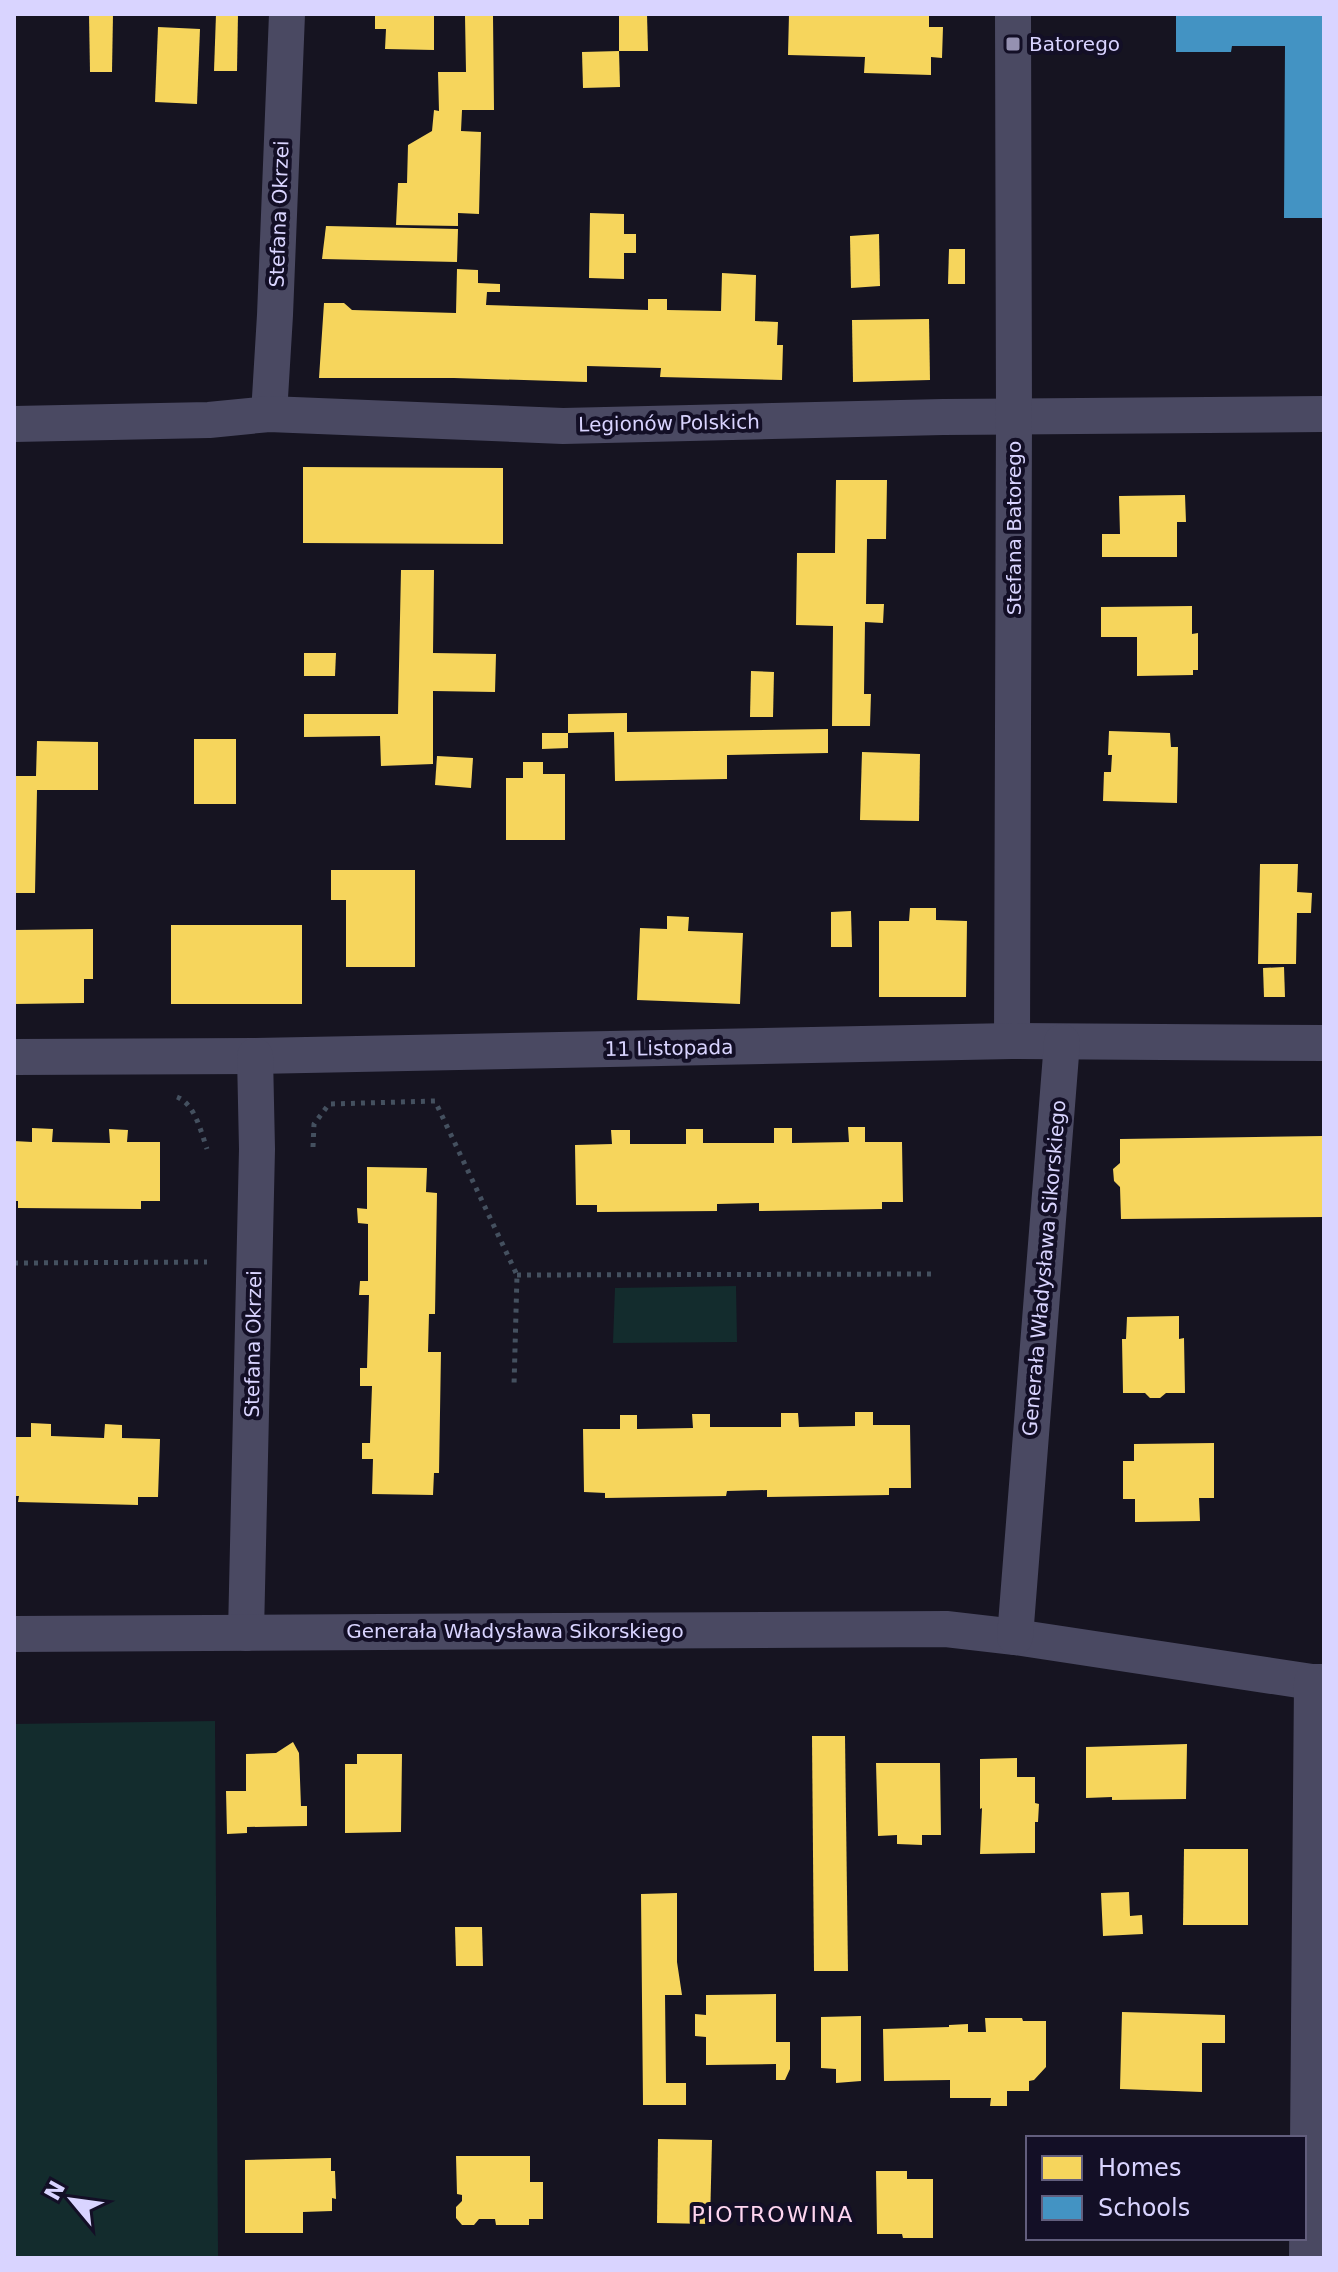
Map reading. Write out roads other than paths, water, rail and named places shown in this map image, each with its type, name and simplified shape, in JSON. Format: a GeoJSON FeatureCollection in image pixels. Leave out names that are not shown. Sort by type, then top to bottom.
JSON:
{"type":"FeatureCollection","features":[{"type":"Feature","properties":{"kind":"street","name":"Stefana Okrzei"},"geometry":{"type":"LineString","coordinates":[[269,414],[287,14]]}},
{"type":"Feature","properties":{"kind":"street","name":"Stefana Batorego"},"geometry":{"type":"LineString","coordinates":[[1012,1041],[1013,14]]}},
{"type":"Feature","properties":{"kind":"street","name":"Legionów Polskich"},"geometry":{"type":"LineString","coordinates":[[14,424],[209,420],[269,414],[563,426],[1324,414]]}},
{"type":"Feature","properties":{"kind":"street","name":"11 Listopada"},"geometry":{"type":"LineString","coordinates":[[14,1057],[255,1056],[1012,1041],[1324,1043]]}},
{"type":"Feature","properties":{"kind":"street","name":"Generała Władysława Sikorskiego"},"geometry":{"type":"LineString","coordinates":[[1015,1637],[1062,1042]]}},
{"type":"Feature","properties":{"kind":"street","name":"Stefana Okrzei"},"geometry":{"type":"LineString","coordinates":[[246,1633],[256,1165],[255,1056]]}},
{"type":"Feature","properties":{"kind":"street","name":"Generała Władysława Sikorskiego"},"geometry":{"type":"LineString","coordinates":[[14,1634],[946,1629],[1318,1682]]}},
{"type":"Feature","properties":{"kind":"street"},"geometry":{"type":"LineString","coordinates":[[1307,2258],[1318,1682]]}},
{"type":"Feature","properties":{"kind":"place","name":"Batorego"},"geometry":{"type":"Point","coordinates":[1013,44]}},
{"type":"Feature","properties":{"kind":"district","name":"PIOTROWINA"},"geometry":{"type":"Point","coordinates":[773,2214]}}]}
